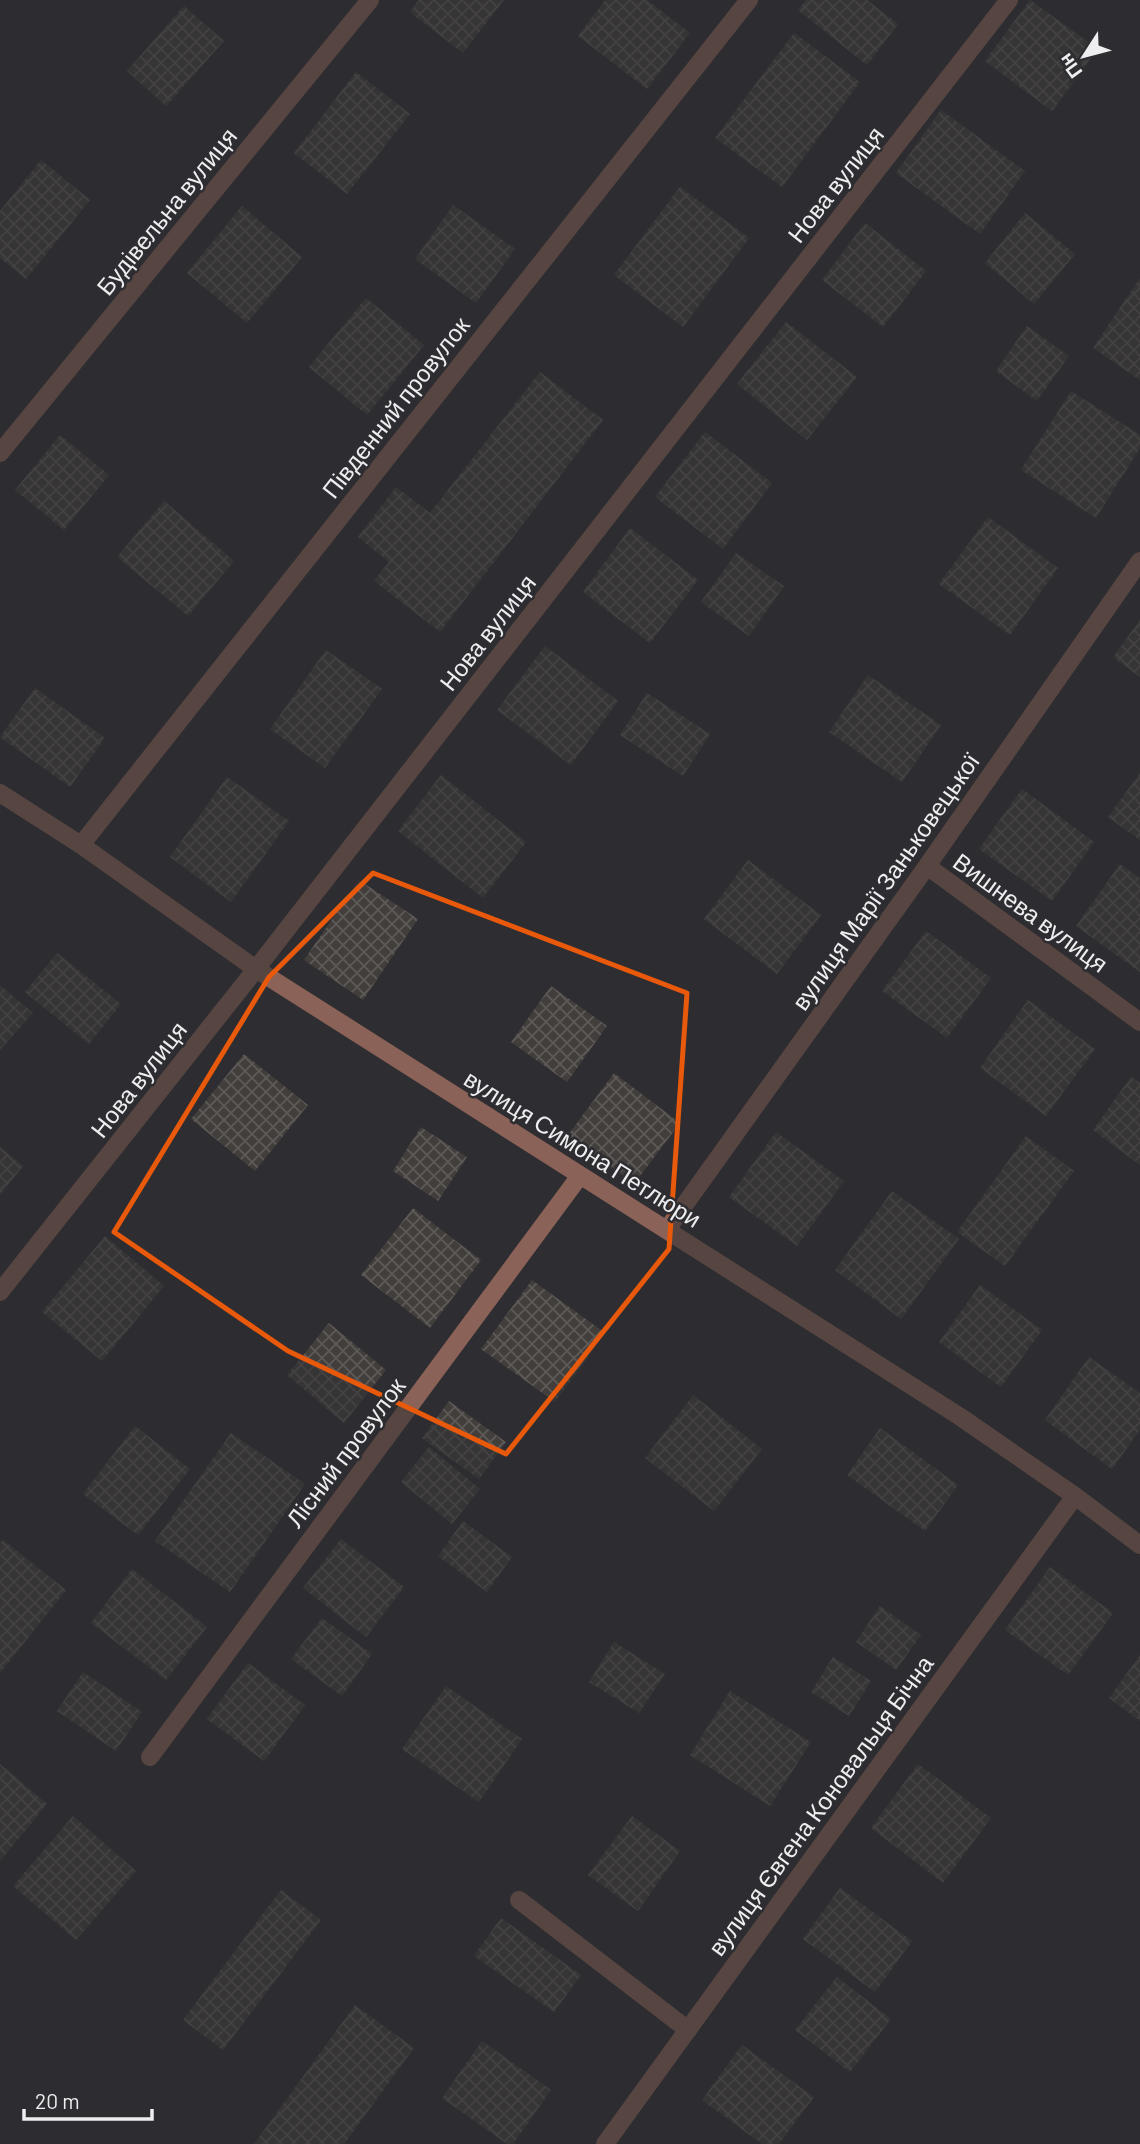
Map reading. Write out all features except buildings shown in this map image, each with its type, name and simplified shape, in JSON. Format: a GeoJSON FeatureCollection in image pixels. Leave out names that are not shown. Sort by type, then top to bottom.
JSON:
{"type":"FeatureCollection","features":[{"type":"Feature","properties":{"kind":"street","name":"Будівельна вулиця"},"geometry":{"type":"LineString","coordinates":[[0,453],[370,0]]}},
{"type":"Feature","properties":{"kind":"street","name":"Південний провулок"},"geometry":{"type":"LineString","coordinates":[[81,845],[749,0]]}},
{"type":"Feature","properties":{"kind":"street","name":"Нова вулиця"},"geometry":{"type":"LineString","coordinates":[[0,1292],[256,969],[1009,0]]}},
{"type":"Feature","properties":{"kind":"street","name":"вулиця Марії Заньковецької"},"geometry":{"type":"LineString","coordinates":[[668,1228],[928,866],[1140,561]]}},
{"type":"Feature","properties":{"kind":"street","name":"вулиця Симона Петлюри"},"geometry":{"type":"LineString","coordinates":[[0,793],[81,845],[256,969],[579,1177],[668,1228],[959,1416],[1075,1496],[1140,1545]]}},
{"type":"Feature","properties":{"kind":"street","name":"Вишнева вулиця"},"geometry":{"type":"LineString","coordinates":[[928,866],[1140,1022]]}},
{"type":"Feature","properties":{"kind":"street","name":"Лісний провулок"},"geometry":{"type":"LineString","coordinates":[[150,1757],[579,1177]]}},
{"type":"Feature","properties":{"kind":"street","name":"вулиця Євгена Коновальця Бічна"},"geometry":{"type":"LineString","coordinates":[[605,2144],[1075,1496]]}},
{"type":"Feature","properties":{"kind":"street"},"geometry":{"type":"LineString","coordinates":[[519,1900],[688,2030]]}},
{"type":"Feature","properties":{"kind":"highlighted area"},"geometry":{"type":"Polygon","coordinates":[[[373,873],[687,993],[669,1249],[506,1454],[288,1351],[114,1232],[269,977],[373,873]]]}}]}
